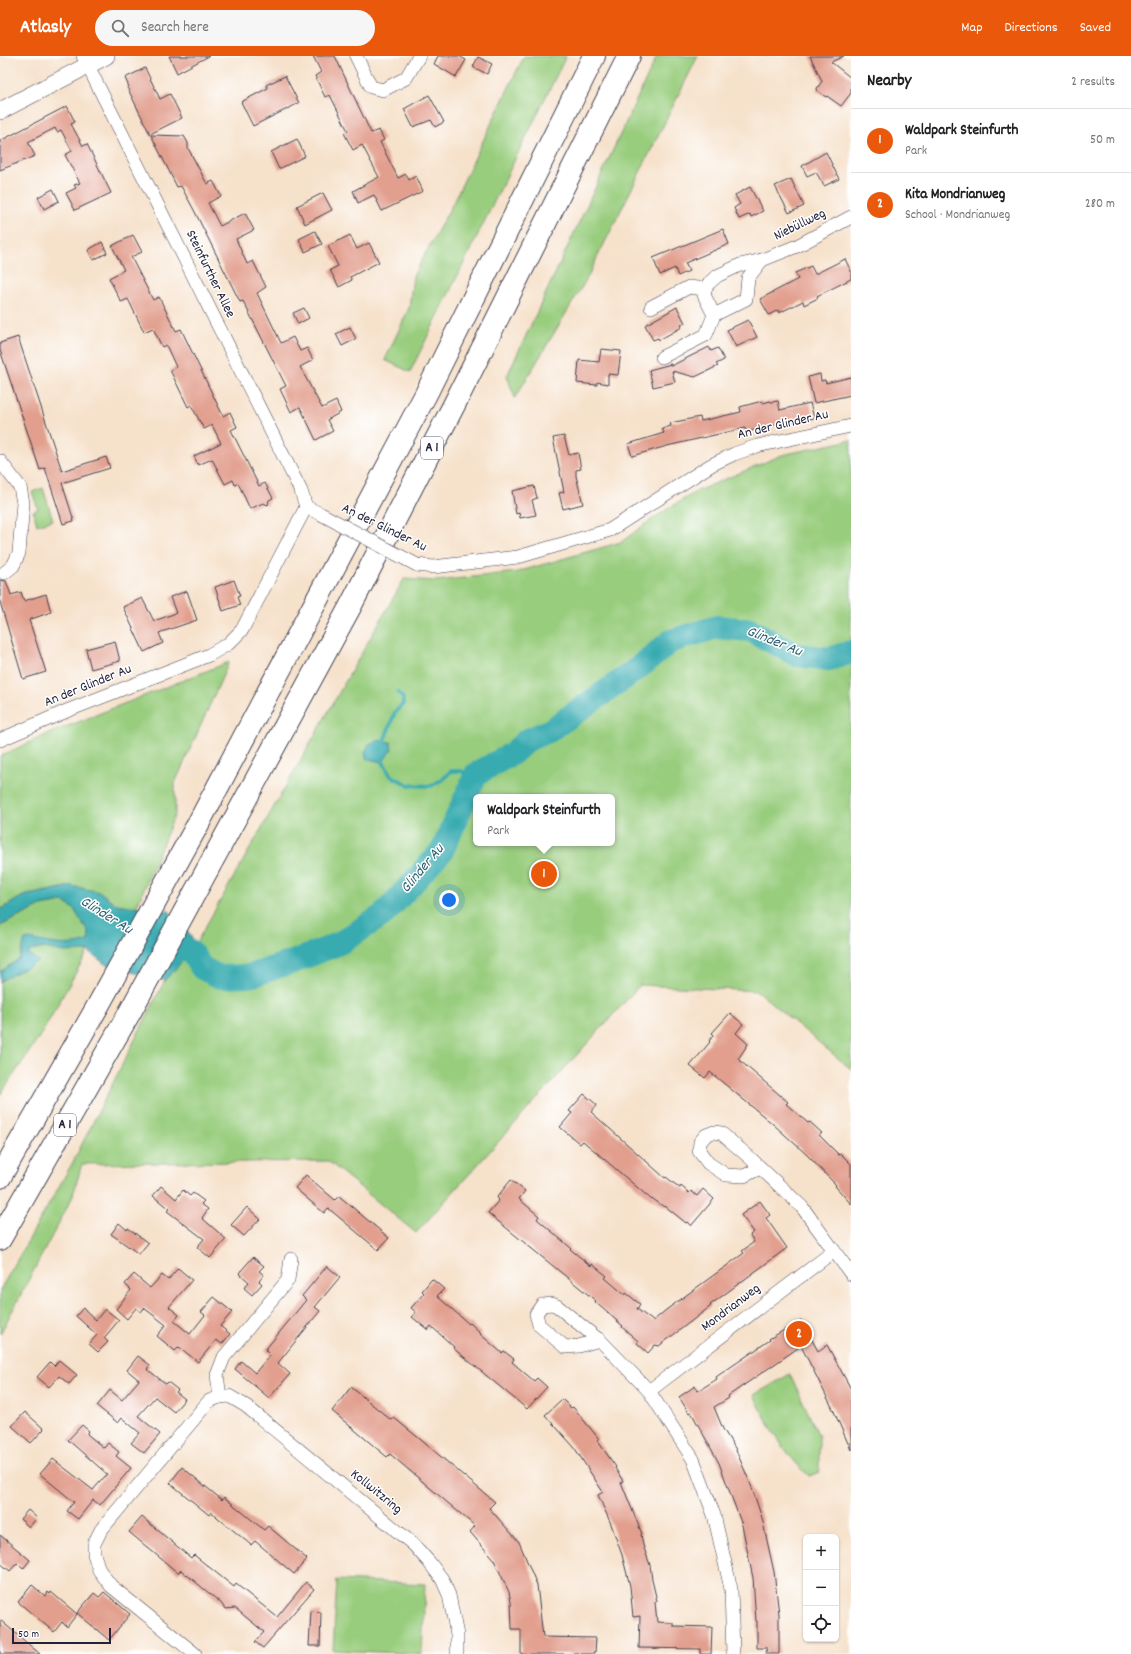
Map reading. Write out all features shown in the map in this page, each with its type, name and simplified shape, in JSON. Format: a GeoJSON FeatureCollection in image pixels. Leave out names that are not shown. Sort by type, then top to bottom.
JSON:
{"type":"FeatureCollection","features":[{"type":"Feature","properties":{"kind":"highway","name":"A 1"},"geometry":{"type":"LineString","coordinates":[[0,1177],[99,1004],[197,826],[426,394],[594,56]]}},
{"type":"Feature","properties":{"kind":"highway","name":"A 1"},"geometry":{"type":"LineString","coordinates":[[0,1239],[130,1012],[350,607],[456,403],[629,56]]}},
{"type":"Feature","properties":{"kind":"street"},"geometry":{"type":"LineString","coordinates":[[0,111],[86,61],[106,56]]}},
{"type":"Feature","properties":{"kind":"street"},"geometry":{"type":"LineString","coordinates":[[356,56],[371,87],[383,90],[406,78],[420,56]]}},
{"type":"Feature","properties":{"kind":"street","name":"Steinfurther Allee"},"geometry":{"type":"LineString","coordinates":[[86,61],[301,491],[306,507]]}},
{"type":"Feature","properties":{"kind":"street","name":"Niebüllweg"},"geometry":{"type":"LineString","coordinates":[[705,289],[709,283],[718,276],[740,264],[762,260],[797,246],[851,217]]}},
{"type":"Feature","properties":{"kind":"street"},"geometry":{"type":"LineString","coordinates":[[662,357],[706,335],[714,315],[746,299],[748,278],[762,260]]}},
{"type":"Feature","properties":{"kind":"street"},"geometry":{"type":"LineString","coordinates":[[651,307],[689,287],[705,289],[704,295],[714,315]]}},
{"type":"Feature","properties":{"kind":"street","name":"An der Glinder Au"},"geometry":{"type":"LineString","coordinates":[[0,740],[69,710],[209,655],[228,644],[242,630],[306,507],[417,565],[433,567],[518,557],[610,530],[711,465],[734,454],[758,446],[851,426]]}},
{"type":"Feature","properties":{"kind":"street"},"geometry":{"type":"LineString","coordinates":[[0,461],[20,487],[23,503],[19,552],[13,566],[4,573]]}},
{"type":"Feature","properties":{"kind":"street"},"geometry":{"type":"LineString","coordinates":[[760,1168],[802,1208],[851,1274]]}},
{"type":"Feature","properties":{"kind":"street","name":"Mondrianweg"},"geometry":{"type":"LineString","coordinates":[[648,1391],[834,1251]]}},
{"type":"Feature","properties":{"kind":"street"},"geometry":{"type":"LineString","coordinates":[[195,1654],[111,1586],[99,1570],[94,1554],[94,1544],[101,1530],[210,1401],[220,1397],[217,1375],[224,1358],[288,1280],[291,1259]]}},
{"type":"Feature","properties":{"kind":"street"},"geometry":{"type":"LineString","coordinates":[[599,1340],[648,1391],[693,1459],[714,1515],[731,1589],[734,1654]]}},
{"type":"Feature","properties":{"kind":"street","name":"Kollwitzring"},"geometry":{"type":"LineString","coordinates":[[220,1397],[229,1396],[246,1406],[414,1545],[442,1578],[449,1595],[456,1635],[456,1654]]}},
{"type":"Feature","properties":{"kind":"green space"},"geometry":{"type":"Polygon","coordinates":[[[524,56],[566,56],[410,372],[385,360],[409,308],[413,276],[453,203],[524,56]]]}},
{"type":"Feature","properties":{"kind":"green space"},"geometry":{"type":"Polygon","coordinates":[[[657,56],[698,56],[586,280],[515,398],[507,376],[657,56]]]}},
{"type":"Feature","properties":{"kind":"green space"},"geometry":{"type":"Polygon","coordinates":[[[851,440],[851,1069],[757,991],[640,985],[416,1233],[328,1161],[82,1164],[72,1198],[0,1334],[0,1290],[73,1162],[165,980],[191,952],[404,579],[437,581],[517,572],[621,542],[658,515],[697,491],[782,455],[851,440]]]}},
{"type":"Feature","properties":{"kind":"green space"},"geometry":{"type":"Polygon","coordinates":[[[43,488],[53,520],[37,525],[33,511],[38,509],[32,492],[43,488]]]}},
{"type":"Feature","properties":{"kind":"green space"},"geometry":{"type":"Polygon","coordinates":[[[229,662],[175,783],[175,814],[136,908],[116,904],[100,892],[71,886],[23,896],[0,910],[0,756],[48,734],[229,662]]]}},
{"type":"Feature","properties":{"kind":"green space"},"geometry":{"type":"Polygon","coordinates":[[[63,902],[73,908],[89,933],[88,951],[42,1033],[0,1095],[0,981],[38,961],[28,954],[30,951],[44,948],[63,952],[87,941],[73,945],[65,945],[51,944],[29,939],[25,940],[19,959],[0,972],[0,926],[41,906],[63,902]]]}},
{"type":"Feature","properties":{"kind":"green space"},"geometry":{"type":"Polygon","coordinates":[[[790,1374],[819,1436],[819,1472],[809,1476],[784,1449],[754,1395],[790,1374]]]}},
{"type":"Feature","properties":{"kind":"green space"},"geometry":{"type":"Polygon","coordinates":[[[337,1580],[425,1584],[422,1654],[333,1650],[337,1580]]]}},
{"type":"Feature","properties":{"kind":"water"},"geometry":{"type":"Polygon","coordinates":[[[377,740],[391,742],[392,749],[383,762],[366,759],[365,752],[369,744],[377,740]]]}},
{"type":"Feature","properties":{"kind":"water"},"geometry":{"type":"Polygon","coordinates":[[[71,886],[100,892],[116,904],[169,911],[190,934],[195,946],[165,980],[105,964],[88,951],[63,952],[44,948],[30,951],[28,954],[39,961],[0,981],[0,972],[19,959],[25,940],[29,939],[65,944],[88,941],[89,933],[73,908],[63,902],[41,906],[0,926],[0,910],[23,896],[71,886]]]}},
{"type":"Feature","properties":{"kind":"building"},"geometry":{"type":"Polygon","coordinates":[[[169,56],[209,56],[177,73],[169,56]]]}},
{"type":"Feature","properties":{"kind":"building"},"geometry":{"type":"Polygon","coordinates":[[[313,56],[335,56],[371,133],[379,130],[384,140],[380,142],[398,178],[406,174],[409,180],[416,176],[423,191],[382,211],[374,195],[358,203],[353,191],[379,177],[362,145],[353,150],[344,133],[348,131],[330,95],[325,97],[315,76],[321,72],[313,56]]]}},
{"type":"Feature","properties":{"kind":"building"},"geometry":{"type":"Polygon","coordinates":[[[438,56],[459,56],[466,60],[456,77],[434,64],[438,56]]]}},
{"type":"Feature","properties":{"kind":"building"},"geometry":{"type":"Polygon","coordinates":[[[810,56],[844,56],[831,62],[851,78],[851,93],[841,106],[816,90],[822,81],[810,56]]]}},
{"type":"Feature","properties":{"kind":"building"},"geometry":{"type":"Polygon","coordinates":[[[478,57],[492,64],[487,74],[473,67],[478,57]]]}},
{"type":"Feature","properties":{"kind":"building"},"geometry":{"type":"Polygon","coordinates":[[[145,68],[160,99],[170,94],[182,118],[150,134],[127,87],[129,87],[125,78],[145,68]]]}},
{"type":"Feature","properties":{"kind":"building"},"geometry":{"type":"Polygon","coordinates":[[[285,76],[299,103],[253,126],[241,102],[268,88],[266,85],[285,76]]]}},
{"type":"Feature","properties":{"kind":"building"},"geometry":{"type":"Polygon","coordinates":[[[429,95],[444,122],[435,127],[431,120],[413,127],[404,109],[429,95]]]}},
{"type":"Feature","properties":{"kind":"building"},"geometry":{"type":"Polygon","coordinates":[[[67,106],[75,122],[71,124],[83,146],[87,144],[111,193],[75,210],[66,193],[76,188],[74,185],[80,183],[65,155],[72,151],[61,130],[57,132],[55,128],[28,142],[35,156],[0,170],[0,141],[67,106]]]}},
{"type":"Feature","properties":{"kind":"building"},"geometry":{"type":"Polygon","coordinates":[[[151,135],[184,136],[188,143],[188,148],[207,184],[213,181],[221,196],[208,203],[220,226],[245,213],[254,230],[236,239],[247,264],[253,261],[266,287],[257,293],[281,343],[293,337],[300,351],[307,348],[313,360],[300,367],[322,408],[336,401],[341,412],[327,420],[333,431],[316,440],[300,407],[291,412],[280,389],[286,386],[243,301],[240,302],[194,210],[181,186],[177,187],[151,135]]]}},
{"type":"Feature","properties":{"kind":"building"},"geometry":{"type":"Polygon","coordinates":[[[297,139],[305,156],[279,169],[271,152],[297,139]]]}},
{"type":"Feature","properties":{"kind":"building"},"geometry":{"type":"Polygon","coordinates":[[[826,152],[839,179],[824,186],[816,172],[807,176],[802,166],[826,152]]]}},
{"type":"Feature","properties":{"kind":"building"},"geometry":{"type":"Polygon","coordinates":[[[791,179],[804,206],[789,213],[775,186],[791,179]]]}},
{"type":"Feature","properties":{"kind":"building"},"geometry":{"type":"Polygon","coordinates":[[[750,187],[763,211],[751,217],[750,214],[739,219],[734,208],[740,204],[735,195],[750,187]]]}},
{"type":"Feature","properties":{"kind":"building"},"geometry":{"type":"Polygon","coordinates":[[[53,189],[59,201],[44,209],[38,197],[53,189]]]}},
{"type":"Feature","properties":{"kind":"building"},"geometry":{"type":"Polygon","coordinates":[[[323,193],[332,210],[305,224],[297,206],[323,193]]]}},
{"type":"Feature","properties":{"kind":"building"},"geometry":{"type":"Polygon","coordinates":[[[723,229],[729,244],[685,263],[689,271],[678,276],[675,268],[660,275],[653,258],[723,229]]]}},
{"type":"Feature","properties":{"kind":"building"},"geometry":{"type":"Polygon","coordinates":[[[315,231],[322,244],[305,252],[299,239],[315,231]]]}},
{"type":"Feature","properties":{"kind":"building"},"geometry":{"type":"Polygon","coordinates":[[[133,235],[142,252],[131,257],[153,300],[159,297],[176,331],[181,329],[223,416],[230,412],[237,427],[231,430],[259,486],[265,483],[273,498],[269,500],[268,505],[263,503],[250,509],[238,483],[235,485],[233,480],[225,484],[212,459],[198,465],[194,456],[221,443],[212,425],[204,429],[191,405],[188,407],[170,370],[176,367],[166,345],[162,347],[153,328],[144,332],[128,299],[121,302],[109,278],[124,270],[112,246],[133,235]]]}},
{"type":"Feature","properties":{"kind":"building"},"geometry":{"type":"Polygon","coordinates":[[[350,235],[357,249],[369,243],[379,262],[350,277],[352,280],[339,287],[330,270],[338,266],[328,246],[350,235]]]}},
{"type":"Feature","properties":{"kind":"building"},"geometry":{"type":"Polygon","coordinates":[[[102,242],[107,253],[93,260],[88,250],[102,242]]]}},
{"type":"Feature","properties":{"kind":"building"},"geometry":{"type":"Polygon","coordinates":[[[845,259],[851,271],[851,279],[817,296],[818,298],[804,305],[803,301],[779,313],[778,310],[769,315],[760,299],[798,279],[795,273],[811,266],[815,274],[845,259]]]}},
{"type":"Feature","properties":{"kind":"building"},"geometry":{"type":"Polygon","coordinates":[[[677,307],[685,323],[681,325],[682,327],[659,340],[658,338],[653,340],[645,325],[677,307]]]}},
{"type":"Feature","properties":{"kind":"building"},"geometry":{"type":"Polygon","coordinates":[[[304,308],[309,318],[298,324],[293,313],[304,308]]]}},
{"type":"Feature","properties":{"kind":"building"},"geometry":{"type":"Polygon","coordinates":[[[748,320],[757,337],[736,347],[727,330],[748,320]]]}},
{"type":"Feature","properties":{"kind":"building"},"geometry":{"type":"Polygon","coordinates":[[[350,327],[356,339],[342,346],[336,334],[350,327]]]}},
{"type":"Feature","properties":{"kind":"building"},"geometry":{"type":"Polygon","coordinates":[[[18,337],[62,471],[106,457],[110,468],[62,483],[74,521],[63,524],[45,468],[40,470],[0,350],[0,343],[18,337]]]}},
{"type":"Feature","properties":{"kind":"building"},"geometry":{"type":"Polygon","coordinates":[[[709,347],[711,351],[718,348],[724,360],[716,364],[718,366],[695,377],[672,371],[675,382],[653,387],[649,370],[671,364],[671,366],[709,347]]]}},
{"type":"Feature","properties":{"kind":"building"},"geometry":{"type":"Polygon","coordinates":[[[601,349],[621,351],[618,375],[608,374],[608,384],[597,382],[597,385],[577,383],[579,360],[599,362],[601,349]]]}},
{"type":"Feature","properties":{"kind":"building"},"geometry":{"type":"Polygon","coordinates":[[[820,374],[821,381],[825,380],[826,383],[851,377],[851,395],[814,403],[808,377],[820,374]]]}},
{"type":"Feature","properties":{"kind":"building"},"geometry":{"type":"Polygon","coordinates":[[[762,401],[763,403],[778,401],[780,410],[810,403],[814,418],[786,425],[786,422],[746,432],[745,428],[667,446],[632,456],[628,444],[664,433],[662,429],[671,426],[670,423],[700,417],[701,421],[741,412],[740,407],[762,401]]]}},
{"type":"Feature","properties":{"kind":"building"},"geometry":{"type":"Polygon","coordinates":[[[564,436],[569,455],[578,453],[581,469],[576,470],[576,476],[583,504],[563,509],[559,493],[564,492],[553,438],[564,436]]]}},
{"type":"Feature","properties":{"kind":"building"},"geometry":{"type":"Polygon","coordinates":[[[534,486],[537,498],[532,500],[536,515],[520,518],[519,513],[516,514],[512,491],[534,486]]]}},
{"type":"Feature","properties":{"kind":"building"},"geometry":{"type":"Polygon","coordinates":[[[0,580],[6,581],[11,595],[21,592],[24,601],[46,594],[51,612],[29,620],[46,672],[23,679],[0,602],[0,580]]]}},
{"type":"Feature","properties":{"kind":"building"},"geometry":{"type":"Polygon","coordinates":[[[234,580],[240,596],[237,597],[240,605],[223,611],[215,587],[234,580]]]}},
{"type":"Feature","properties":{"kind":"building"},"geometry":{"type":"Polygon","coordinates":[[[187,591],[197,620],[159,633],[163,643],[144,652],[123,607],[142,598],[154,621],[176,613],[170,597],[187,591]]]}},
{"type":"Feature","properties":{"kind":"building"},"geometry":{"type":"Polygon","coordinates":[[[115,641],[120,661],[91,669],[86,649],[115,641]]]}},
{"type":"Feature","properties":{"kind":"building"},"geometry":{"type":"Polygon","coordinates":[[[730,1013],[743,1024],[736,1033],[748,1044],[738,1059],[788,1102],[786,1104],[822,1133],[819,1135],[839,1155],[841,1154],[851,1164],[851,1204],[835,1186],[836,1185],[806,1154],[773,1124],[710,1072],[705,1078],[690,1066],[710,1042],[709,1041],[714,1035],[712,1033],[730,1013]]]}},
{"type":"Feature","properties":{"kind":"building"},"geometry":{"type":"Polygon","coordinates":[[[584,1094],[597,1105],[591,1112],[665,1178],[666,1177],[680,1188],[681,1186],[689,1193],[691,1191],[697,1196],[703,1189],[714,1199],[691,1226],[665,1206],[664,1207],[653,1199],[652,1200],[583,1141],[580,1144],[560,1127],[572,1113],[569,1111],[584,1094]]]}},
{"type":"Feature","properties":{"kind":"building"},"geometry":{"type":"Polygon","coordinates":[[[306,1175],[335,1200],[339,1196],[389,1238],[378,1250],[328,1208],[324,1213],[295,1188],[306,1175]]]}},
{"type":"Feature","properties":{"kind":"building"},"geometry":{"type":"Polygon","coordinates":[[[511,1180],[525,1191],[519,1199],[539,1216],[537,1219],[571,1248],[570,1249],[591,1266],[592,1264],[607,1276],[605,1278],[625,1295],[626,1293],[640,1304],[637,1309],[653,1321],[744,1253],[742,1251],[754,1242],[750,1235],[754,1232],[741,1215],[760,1201],[770,1215],[766,1218],[787,1248],[710,1305],[711,1306],[659,1346],[655,1345],[648,1353],[637,1343],[638,1341],[622,1327],[623,1326],[595,1302],[596,1301],[488,1213],[499,1200],[497,1197],[511,1180]]]}},
{"type":"Feature","properties":{"kind":"building"},"geometry":{"type":"Polygon","coordinates":[[[161,1186],[176,1199],[183,1190],[190,1196],[193,1193],[204,1201],[201,1204],[208,1209],[202,1218],[226,1239],[210,1258],[197,1247],[204,1239],[167,1211],[169,1209],[153,1196],[161,1186]]]}},
{"type":"Feature","properties":{"kind":"building"},"geometry":{"type":"Polygon","coordinates":[[[247,1207],[260,1219],[244,1236],[231,1225],[247,1207]]]}},
{"type":"Feature","properties":{"kind":"building"},"geometry":{"type":"Polygon","coordinates":[[[119,1223],[127,1230],[128,1228],[148,1243],[139,1254],[111,1234],[119,1223]]]}},
{"type":"Feature","properties":{"kind":"building"},"geometry":{"type":"Polygon","coordinates":[[[253,1257],[264,1266],[259,1271],[264,1275],[259,1281],[262,1284],[252,1295],[244,1288],[249,1282],[239,1273],[253,1257]]]}},
{"type":"Feature","properties":{"kind":"building"},"geometry":{"type":"Polygon","coordinates":[[[327,1266],[340,1277],[315,1307],[320,1311],[278,1363],[290,1374],[269,1398],[235,1369],[241,1361],[255,1373],[270,1355],[265,1350],[306,1300],[302,1296],[327,1266]]]}},
{"type":"Feature","properties":{"kind":"building"},"geometry":{"type":"Polygon","coordinates":[[[178,1268],[192,1280],[169,1307],[179,1315],[174,1321],[190,1334],[205,1315],[201,1312],[214,1297],[232,1312],[220,1326],[230,1334],[222,1344],[216,1340],[198,1362],[179,1347],[175,1351],[157,1336],[166,1325],[144,1308],[141,1312],[136,1308],[127,1319],[116,1309],[131,1290],[125,1284],[134,1274],[150,1288],[162,1275],[168,1280],[178,1268]]]}},
{"type":"Feature","properties":{"kind":"building"},"geometry":{"type":"Polygon","coordinates":[[[432,1279],[444,1289],[437,1296],[469,1324],[470,1323],[502,1353],[504,1351],[514,1359],[512,1362],[534,1381],[537,1378],[547,1387],[527,1409],[453,1348],[454,1347],[431,1326],[428,1330],[412,1317],[416,1312],[411,1308],[424,1293],[422,1291],[432,1279]]]}},
{"type":"Feature","properties":{"kind":"building"},"geometry":{"type":"Polygon","coordinates":[[[83,1308],[96,1320],[105,1309],[119,1320],[104,1338],[108,1342],[98,1352],[89,1344],[97,1335],[76,1316],[83,1308]]]}},
{"type":"Feature","properties":{"kind":"building"},"geometry":{"type":"Polygon","coordinates":[[[801,1320],[818,1351],[827,1345],[851,1389],[851,1450],[832,1407],[801,1346],[728,1396],[729,1398],[714,1407],[723,1429],[735,1448],[751,1485],[762,1518],[774,1572],[779,1614],[779,1654],[766,1654],[767,1648],[757,1648],[757,1621],[753,1578],[742,1525],[719,1463],[691,1412],[689,1413],[679,1397],[695,1386],[698,1391],[717,1379],[716,1377],[770,1340],[769,1339],[801,1320]]]}},
{"type":"Feature","properties":{"kind":"building"},"geometry":{"type":"Polygon","coordinates":[[[138,1356],[150,1365],[147,1369],[166,1384],[168,1382],[178,1390],[176,1392],[185,1399],[174,1412],[155,1397],[138,1416],[160,1434],[144,1453],[131,1443],[140,1433],[122,1418],[118,1423],[97,1406],[110,1390],[122,1400],[139,1380],[127,1370],[138,1356]]]}},
{"type":"Feature","properties":{"kind":"building"},"geometry":{"type":"Polygon","coordinates":[[[59,1360],[77,1375],[69,1384],[59,1376],[49,1387],[37,1377],[50,1362],[54,1366],[59,1360]]]}},
{"type":"Feature","properties":{"kind":"building"},"geometry":{"type":"Polygon","coordinates":[[[351,1387],[391,1420],[393,1417],[495,1502],[489,1508],[519,1542],[537,1585],[543,1637],[596,1638],[595,1652],[593,1652],[593,1654],[521,1654],[521,1629],[512,1629],[509,1592],[494,1560],[470,1532],[475,1526],[390,1454],[387,1457],[332,1411],[351,1387]]]}},
{"type":"Feature","properties":{"kind":"building"},"geometry":{"type":"Polygon","coordinates":[[[562,1399],[571,1408],[573,1407],[599,1439],[597,1440],[616,1467],[615,1468],[623,1481],[621,1482],[642,1534],[643,1545],[650,1565],[657,1601],[655,1602],[657,1622],[673,1623],[673,1626],[712,1627],[711,1654],[700,1654],[700,1649],[639,1648],[640,1616],[633,1617],[630,1586],[622,1555],[611,1524],[598,1495],[603,1492],[574,1447],[545,1415],[562,1399]]]}},
{"type":"Feature","properties":{"kind":"building"},"geometry":{"type":"Polygon","coordinates":[[[25,1412],[44,1429],[31,1443],[12,1426],[25,1412]]]}},
{"type":"Feature","properties":{"kind":"building"},"geometry":{"type":"Polygon","coordinates":[[[82,1425],[89,1431],[87,1434],[104,1448],[108,1443],[119,1452],[116,1456],[131,1468],[100,1505],[93,1500],[78,1519],[67,1511],[74,1502],[40,1474],[53,1459],[93,1490],[107,1474],[68,1440],[82,1425]]]}},
{"type":"Feature","properties":{"kind":"building"},"geometry":{"type":"Polygon","coordinates":[[[182,1467],[222,1500],[224,1497],[264,1530],[268,1526],[307,1559],[294,1574],[255,1541],[251,1545],[211,1512],[209,1515],[170,1483],[182,1467]]]}},
{"type":"Feature","properties":{"kind":"building"},"geometry":{"type":"Polygon","coordinates":[[[28,1510],[37,1518],[29,1527],[20,1519],[28,1510]]]}},
{"type":"Feature","properties":{"kind":"building"},"geometry":{"type":"Polygon","coordinates":[[[142,1517],[191,1558],[194,1555],[234,1587],[236,1584],[277,1617],[306,1582],[314,1589],[263,1648],[255,1642],[264,1632],[235,1608],[225,1609],[221,1603],[181,1570],[178,1573],[129,1532],[142,1517]]]}},
{"type":"Feature","properties":{"kind":"building"},"geometry":{"type":"Polygon","coordinates":[[[0,1535],[30,1560],[23,1569],[17,1563],[10,1571],[0,1563],[0,1535]]]}},
{"type":"Feature","properties":{"kind":"building"},"geometry":{"type":"Polygon","coordinates":[[[32,1585],[45,1596],[48,1592],[50,1594],[51,1592],[77,1614],[67,1627],[62,1622],[54,1632],[18,1602],[32,1585]]]}},
{"type":"Feature","properties":{"kind":"building"},"geometry":{"type":"Polygon","coordinates":[[[104,1592],[130,1614],[109,1640],[77,1613],[94,1593],[99,1597],[104,1592]]]}},
{"type":"Feature","properties":{"kind":"building"},"geometry":{"type":"Polygon","coordinates":[[[311,1611],[321,1612],[320,1646],[309,1646],[311,1611]]]}},
{"type":"Feature","properties":{"kind":"building"},"geometry":{"type":"Polygon","coordinates":[[[0,1620],[13,1631],[40,1654],[0,1654],[0,1620]]]}},
{"type":"Feature","properties":{"kind":"waterway","name":"Glinder Au"},"geometry":{"type":"LineString","coordinates":[[161,942],[184,948],[191,952],[202,968],[220,977],[249,976],[298,960],[340,943],[383,915],[442,851],[476,774],[513,753],[527,740],[549,731],[636,670],[671,641],[717,627],[750,630],[797,655],[829,659],[851,652]]}},
{"type":"Feature","properties":{"kind":"waterway"},"geometry":{"type":"LineString","coordinates":[[384,741],[395,712],[403,704],[403,698],[398,692]]}},
{"type":"Feature","properties":{"kind":"waterway"},"geometry":{"type":"LineString","coordinates":[[383,762],[391,776],[409,785],[431,786],[443,779],[451,771],[462,771],[468,777],[471,785]]}},
{"type":"Feature","properties":{"kind":"place","name":"Waldpark Steinfurth"},"geometry":{"type":"Point","coordinates":[544,874]}},
{"type":"Feature","properties":{"kind":"place","name":"Kita Mondrianweg"},"geometry":{"type":"Point","coordinates":[799,1334]}}]}
